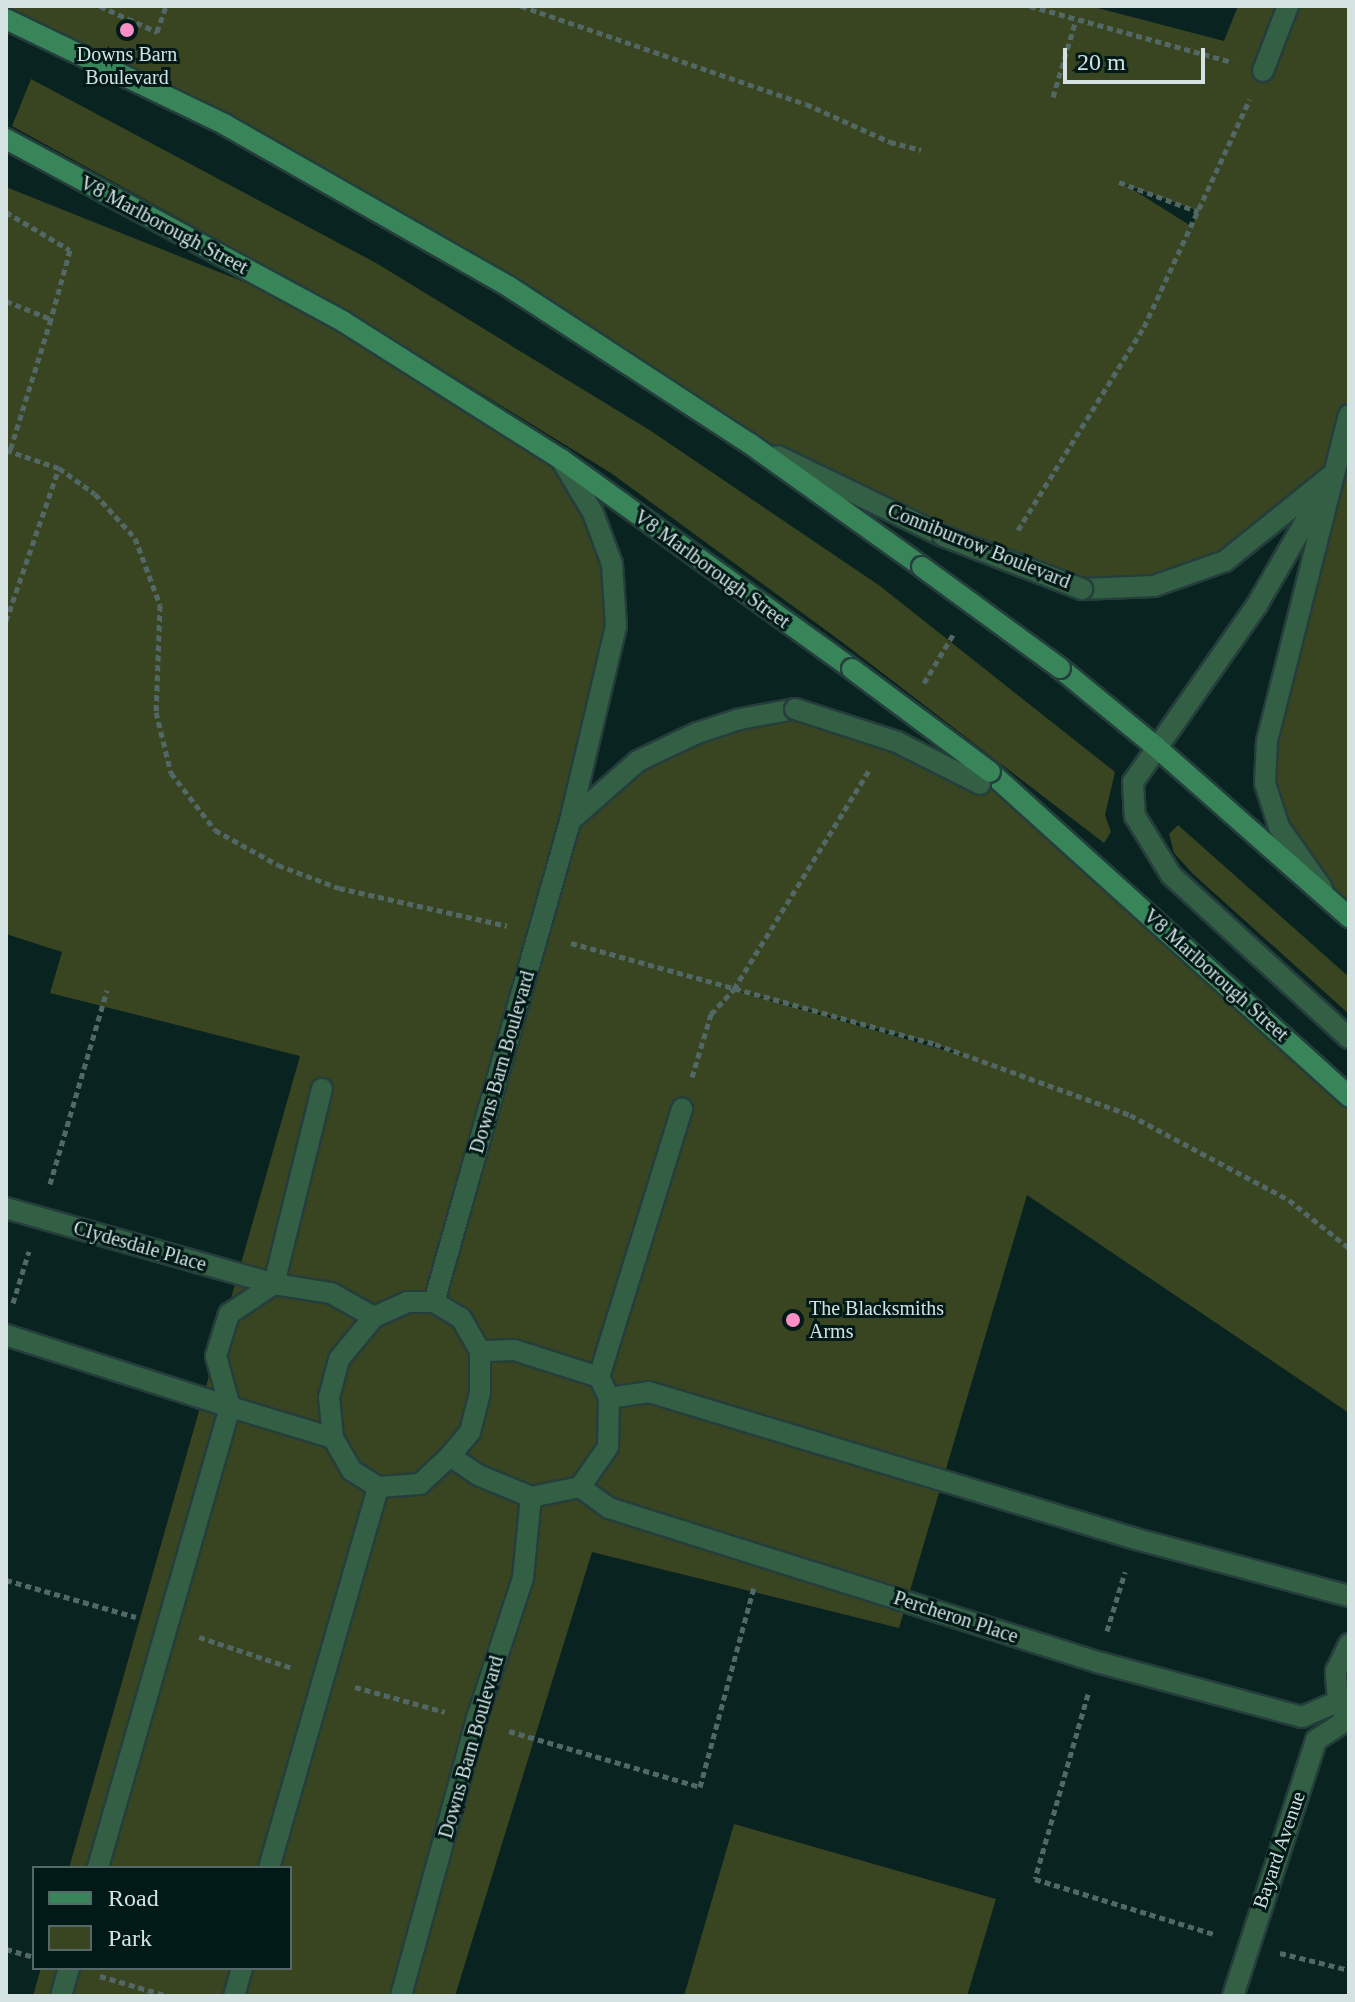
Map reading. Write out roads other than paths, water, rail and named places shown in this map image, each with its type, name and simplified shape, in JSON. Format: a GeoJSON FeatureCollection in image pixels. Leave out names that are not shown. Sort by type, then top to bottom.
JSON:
{"type":"FeatureCollection","features":[{"type":"Feature","properties":{"kind":"main road"},"geometry":{"type":"LineString","coordinates":[[6,19],[224,124],[508,286],[749,443],[1060,668],[1155,746],[1349,917]]}},
{"type":"Feature","properties":{"kind":"main road","name":"V8 Marlborough Street"},"geometry":{"type":"LineString","coordinates":[[6,139],[344,322],[561,459],[852,669],[985,778],[1023,800],[1349,1096]]}},
{"type":"Feature","properties":{"kind":"street"},"geometry":{"type":"LineString","coordinates":[[1263,71],[1288,6]]}},
{"type":"Feature","properties":{"kind":"street"},"geometry":{"type":"LineString","coordinates":[[1332,901],[1279,827],[1265,783],[1267,741],[1349,415]]}},
{"type":"Feature","properties":{"kind":"street","name":"Conniburrow Boulevard"},"geometry":{"type":"LineString","coordinates":[[749,443],[943,536],[1082,589],[1154,586],[1225,561],[1332,475]]}},
{"type":"Feature","properties":{"kind":"street","name":"Downs Barn Boulevard"},"geometry":{"type":"LineString","coordinates":[[434,1302],[570,821],[616,626],[612,564],[593,513],[561,459]]}},
{"type":"Feature","properties":{"kind":"street"},"geometry":{"type":"LineString","coordinates":[[1332,475],[1257,605],[1155,746],[1133,782],[1135,816],[1171,875],[1349,1038]]}},
{"type":"Feature","properties":{"kind":"street"},"geometry":{"type":"LineString","coordinates":[[570,821],[638,761],[711,729],[795,709],[897,742],[985,778]]}},
{"type":"Feature","properties":{"kind":"street"},"geometry":{"type":"LineString","coordinates":[[99,1866],[230,1407],[216,1356],[229,1314],[274,1284],[322,1089]]}},
{"type":"Feature","properties":{"kind":"street"},"geometry":{"type":"LineString","coordinates":[[450,1456],[478,1475],[531,1497],[580,1487],[608,1447],[609,1398],[599,1377],[682,1109]]}},
{"type":"Feature","properties":{"kind":"street","name":"Clydesdale Place"},"geometry":{"type":"LineString","coordinates":[[6,1208],[274,1284],[331,1293],[374,1317]]}},
{"type":"Feature","properties":{"kind":"street"},"geometry":{"type":"LineString","coordinates":[[407,1302],[434,1302],[461,1318],[480,1351],[480,1393],[470,1432],[420,1484],[378,1487],[352,1471],[333,1438],[329,1397],[339,1359],[374,1317],[407,1302]]}},
{"type":"Feature","properties":{"kind":"street"},"geometry":{"type":"LineString","coordinates":[[6,1335],[333,1438]]}},
{"type":"Feature","properties":{"kind":"street"},"geometry":{"type":"LineString","coordinates":[[480,1351],[514,1350],[599,1377]]}},
{"type":"Feature","properties":{"kind":"street"},"geometry":{"type":"LineString","coordinates":[[609,1398],[649,1392],[1136,1539],[1349,1596]]}},
{"type":"Feature","properties":{"kind":"street"},"geometry":{"type":"LineString","coordinates":[[270,1866],[378,1487]]}},
{"type":"Feature","properties":{"kind":"street","name":"Percheron Place"},"geometry":{"type":"LineString","coordinates":[[580,1487],[609,1508],[1097,1662],[1302,1717],[1345,1714]]}},
{"type":"Feature","properties":{"kind":"street","name":"Downs Barn Boulevard"},"geometry":{"type":"LineString","coordinates":[[401,1996],[476,1721],[523,1578],[531,1497]]}},
{"type":"Feature","properties":{"kind":"street"},"geometry":{"type":"LineString","coordinates":[[1345,1714],[1336,1671],[1349,1644]]}},
{"type":"Feature","properties":{"kind":"street","name":"Bayard Avenue"},"geometry":{"type":"LineString","coordinates":[[1233,1996],[1247,1944],[1316,1740],[1345,1714]]}},
{"type":"Feature","properties":{"kind":"street"},"geometry":{"type":"LineString","coordinates":[[61,1996],[77,1970]]}},
{"type":"Feature","properties":{"kind":"street"},"geometry":{"type":"LineString","coordinates":[[234,1996],[241,1970]]}},
{"type":"Feature","properties":{"kind":"place","name":"Downs Barn Boulevard"},"geometry":{"type":"Point","coordinates":[127,30]}},
{"type":"Feature","properties":{"kind":"place","name":"The Blacksmiths Arms"},"geometry":{"type":"Point","coordinates":[793,1320]}}]}
